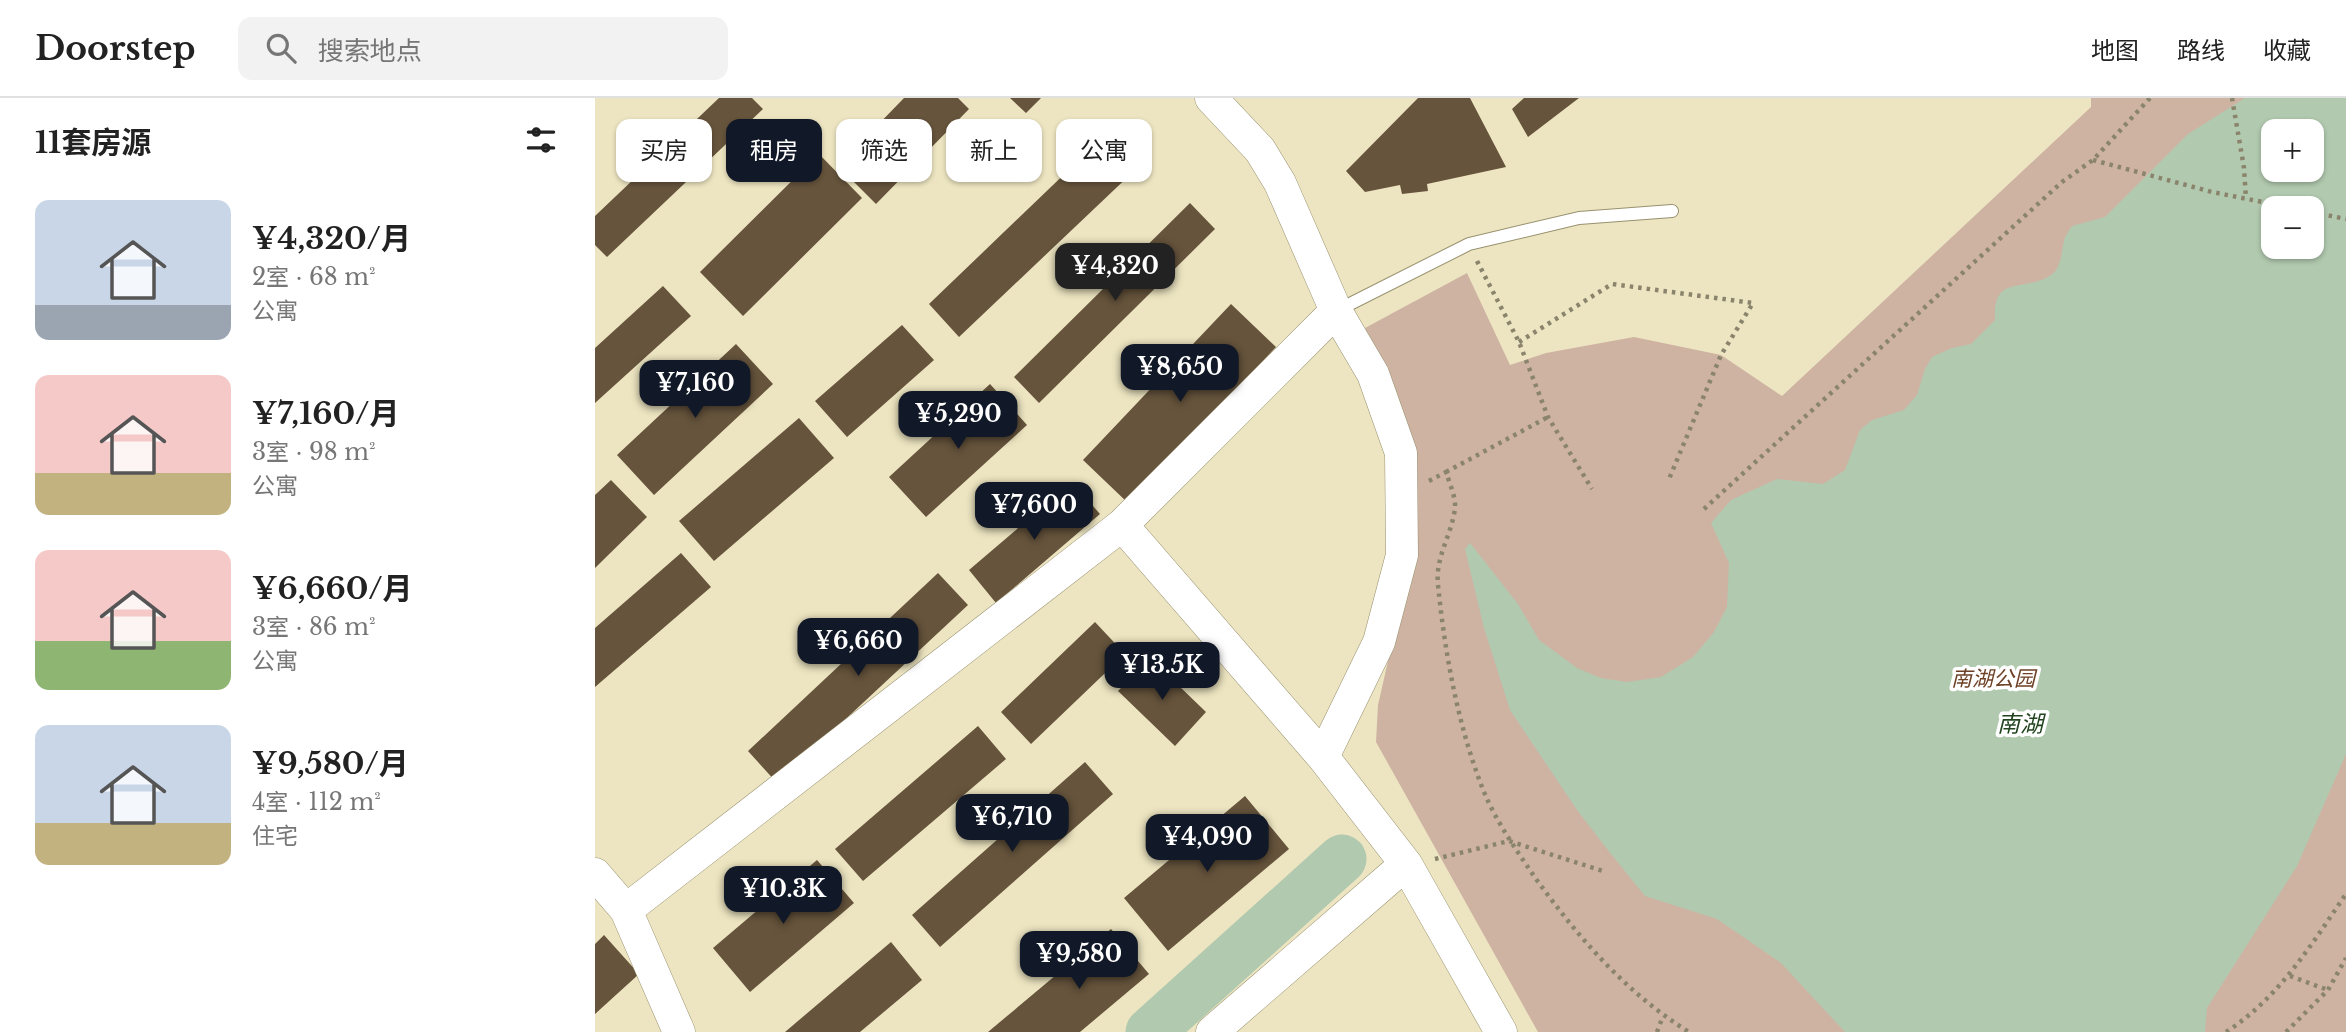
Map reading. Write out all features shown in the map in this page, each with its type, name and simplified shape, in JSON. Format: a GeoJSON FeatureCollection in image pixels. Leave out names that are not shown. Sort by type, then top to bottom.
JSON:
{"type":"FeatureCollection","features":[{"type":"Feature","properties":{"kind":"street"},"geometry":{"type":"LineString","coordinates":[[1211,98],[1260,150],[1280,183],[1336,311],[1373,374],[1401,453],[1402,555],[1379,642],[1323,757]]}},
{"type":"Feature","properties":{"kind":"street"},"geometry":{"type":"LineString","coordinates":[[626,910],[1122,526],[1336,311]]}},
{"type":"Feature","properties":{"kind":"street"},"geometry":{"type":"LineString","coordinates":[[1122,526],[1323,757],[1407,865],[1501,1032]]}},
{"type":"Feature","properties":{"kind":"street"},"geometry":{"type":"LineString","coordinates":[[1212,1032],[1407,865]]}},
{"type":"Feature","properties":{"kind":"street"},"geometry":{"type":"LineString","coordinates":[[595,874],[626,910],[679,1032]]}},
{"type":"Feature","properties":{"kind":"lane"},"geometry":{"type":"LineString","coordinates":[[1336,311],[1469,244],[1579,218],[1672,211]]}},
{"type":"Feature","properties":{"kind":"path"},"geometry":{"type":"LineString","coordinates":[[1705,509],[2062,182],[2093,160],[2150,98]]}},
{"type":"Feature","properties":{"kind":"path"},"geometry":{"type":"LineString","coordinates":[[2232,98],[2244,168],[2246,199]]}},
{"type":"Feature","properties":{"kind":"path"},"geometry":{"type":"LineString","coordinates":[[2093,160],[2261,202]]}},
{"type":"Feature","properties":{"kind":"path"},"geometry":{"type":"LineString","coordinates":[[2324,214],[2346,219]]}},
{"type":"Feature","properties":{"kind":"path"},"geometry":{"type":"LineString","coordinates":[[1469,244],[1519,342],[1548,417],[1592,489]]}},
{"type":"Feature","properties":{"kind":"path"},"geometry":{"type":"LineString","coordinates":[[1519,342],[1612,284],[1753,303],[1721,355],[1669,479]]}},
{"type":"Feature","properties":{"kind":"path"},"geometry":{"type":"LineString","coordinates":[[1401,498],[1548,417]]}},
{"type":"Feature","properties":{"kind":"path"},"geometry":{"type":"LineString","coordinates":[[1446,472],[1456,506],[1436,570],[1443,635],[1467,740],[1484,793],[1509,841],[1567,922],[1614,974],[1663,1016],[1689,1032]]}},
{"type":"Feature","properties":{"kind":"path"},"geometry":{"type":"LineString","coordinates":[[1407,865],[1509,841],[1606,872]]}},
{"type":"Feature","properties":{"kind":"path"},"geometry":{"type":"LineString","coordinates":[[2226,1032],[2245,1020],[2290,976],[2346,894]]}},
{"type":"Feature","properties":{"kind":"path"},"geometry":{"type":"LineString","coordinates":[[2286,1032],[2328,990],[2346,958]]}},
{"type":"Feature","properties":{"kind":"path"},"geometry":{"type":"LineString","coordinates":[[2290,976],[2328,990]]}},
{"type":"Feature","properties":{"kind":"path"},"geometry":{"type":"LineString","coordinates":[[1657,1032],[1663,1016]]}},
{"type":"Feature","properties":{"kind":"green space","name":"南湖"},"geometry":{"type":"Polygon","coordinates":[[[2091,98],[2346,98],[2346,1032],[1538,1032],[1376,742],[1378,705],[1414,547],[1415,462],[1365,328],[1467,273],[1510,365],[1546,353],[1634,337],[1721,355],[1782,396],[2091,107],[2091,98]]]}},
{"type":"Feature","properties":{"kind":"water","name":"南湖"},"geometry":{"type":"Polygon","coordinates":[[[2245,98],[2346,98],[2346,754],[2297,866],[2207,1008],[2205,1032],[1845,1032],[1781,963],[1717,919],[1645,896],[1611,854],[1577,810],[1510,710],[1484,628],[1465,549],[1470,543],[1518,604],[1539,640],[1577,668],[1601,678],[1627,682],[1661,677],[1693,657],[1714,632],[1727,607],[1729,563],[1711,523],[1731,500],[1777,479],[1823,484],[1845,470],[1860,430],[1872,420],[1904,410],[1917,395],[1925,369],[1932,357],[1952,348],[1971,344],[1995,320],[1995,305],[2005,290],[2041,280],[2055,272],[2072,226],[2105,217],[2188,134],[2245,98]]]}},
{"type":"Feature","properties":{"kind":"building"},"geometry":{"type":"Polygon","coordinates":[[[719,98],[752,98],[763,109],[752,119],[726,119],[726,144],[712,157],[712,119],[697,119],[719,98]]]}},
{"type":"Feature","properties":{"kind":"building"},"geometry":{"type":"Polygon","coordinates":[[[904,98],[958,98],[969,109],[959,119],[946,119],[946,132],[932,147],[932,119],[884,119],[904,98]]]}},
{"type":"Feature","properties":{"kind":"building"},"geometry":{"type":"Polygon","coordinates":[[[1010,98],[1041,98],[1026,113],[1010,98]]]}},
{"type":"Feature","properties":{"kind":"building"},"geometry":{"type":"Polygon","coordinates":[[[1418,98],[1470,98],[1506,167],[1427,184],[1428,191],[1402,194],[1400,185],[1365,192],[1346,171],[1418,98]]]}},
{"type":"Feature","properties":{"kind":"building"},"geometry":{"type":"Polygon","coordinates":[[[1524,98],[1579,98],[1528,137],[1512,109],[1524,98]]]}},
{"type":"Feature","properties":{"kind":"building"},"geometry":{"type":"Polygon","coordinates":[[[822,157],[836,171],[836,182],[846,182],[862,198],[743,316],[700,272],[791,182],[822,182],[822,157]]]}},
{"type":"Feature","properties":{"kind":"building"},"geometry":{"type":"Polygon","coordinates":[[[631,182],[686,182],[607,257],[595,245],[595,216],[631,182]]]}},
{"type":"Feature","properties":{"kind":"building"},"geometry":{"type":"Polygon","coordinates":[[[854,182],[898,182],[876,204],[854,182]]]}},
{"type":"Feature","properties":{"kind":"building"},"geometry":{"type":"Polygon","coordinates":[[[1056,182],[1122,182],[959,337],[929,304],[1056,182]]]}},
{"type":"Feature","properties":{"kind":"building"},"geometry":{"type":"Polygon","coordinates":[[[1190,203],[1215,229],[1039,403],[1014,377],[1190,203]]]}},
{"type":"Feature","properties":{"kind":"building"},"geometry":{"type":"Polygon","coordinates":[[[663,286],[691,316],[595,403],[595,348],[663,286]]]}},
{"type":"Feature","properties":{"kind":"building"},"geometry":{"type":"Polygon","coordinates":[[[1231,304],[1276,347],[1128,503],[1083,460],[1231,304]]]}},
{"type":"Feature","properties":{"kind":"building"},"geometry":{"type":"Polygon","coordinates":[[[902,325],[934,360],[847,437],[815,401],[902,325]]]}},
{"type":"Feature","properties":{"kind":"building"},"geometry":{"type":"Polygon","coordinates":[[[736,344],[773,384],[654,495],[617,455],[736,344]]]}},
{"type":"Feature","properties":{"kind":"building"},"geometry":{"type":"Polygon","coordinates":[[[990,384],[1027,425],[926,517],[889,477],[990,384]]]}},
{"type":"Feature","properties":{"kind":"building"},"geometry":{"type":"Polygon","coordinates":[[[799,418],[834,458],[714,561],[679,521],[799,418]]]}},
{"type":"Feature","properties":{"kind":"building"},"geometry":{"type":"Polygon","coordinates":[[[611,480],[647,517],[595,568],[595,495],[611,480]]]}},
{"type":"Feature","properties":{"kind":"building"},"geometry":{"type":"Polygon","coordinates":[[[1072,482],[1100,514],[996,603],[969,570],[1072,482]]]}},
{"type":"Feature","properties":{"kind":"building"},"geometry":{"type":"Polygon","coordinates":[[[681,553],[711,587],[595,687],[595,628],[681,553]]]}},
{"type":"Feature","properties":{"kind":"building"},"geometry":{"type":"Polygon","coordinates":[[[938,573],[968,605],[777,783],[748,751],[938,573]]]}},
{"type":"Feature","properties":{"kind":"building"},"geometry":{"type":"Polygon","coordinates":[[[1095,622],[1125,654],[1031,744],[1001,712],[1095,622]]]}},
{"type":"Feature","properties":{"kind":"building"},"geometry":{"type":"Polygon","coordinates":[[[1150,658],[1206,712],[1175,746],[1118,691],[1150,658]]]}},
{"type":"Feature","properties":{"kind":"building"},"geometry":{"type":"Polygon","coordinates":[[[978,726],[1006,759],[863,881],[835,849],[978,726]]]}},
{"type":"Feature","properties":{"kind":"building"},"geometry":{"type":"Polygon","coordinates":[[[1085,762],[1113,794],[940,947],[912,915],[1085,762]]]}},
{"type":"Feature","properties":{"kind":"building"},"geometry":{"type":"Polygon","coordinates":[[[1245,796],[1289,849],[1168,951],[1124,898],[1245,796]]]}},
{"type":"Feature","properties":{"kind":"building"},"geometry":{"type":"Polygon","coordinates":[[[817,860],[854,903],[750,992],[713,948],[817,860]]]}},
{"type":"Feature","properties":{"kind":"building"},"geometry":{"type":"Polygon","coordinates":[[[1111,929],[1149,974],[1080,1032],[988,1032],[1111,929]]]}},
{"type":"Feature","properties":{"kind":"building"},"geometry":{"type":"Polygon","coordinates":[[[604,935],[639,974],[595,1014],[595,944],[604,935]]]}},
{"type":"Feature","properties":{"kind":"building"},"geometry":{"type":"Polygon","coordinates":[[[891,942],[922,980],[860,1032],[785,1032],[891,942]]]}},
{"type":"Feature","properties":{"kind":"waterway"},"geometry":{"type":"LineString","coordinates":[[1150,1032],[1342,859]]}},
{"type":"Feature","properties":{"kind":"park label","name":"南湖公园"},"geometry":{"type":"Point","coordinates":[1993,679]}}]}
